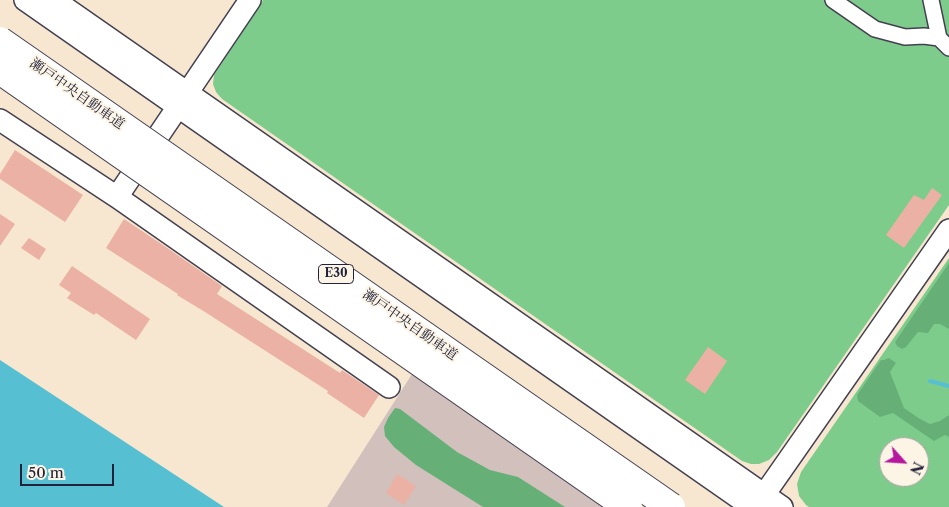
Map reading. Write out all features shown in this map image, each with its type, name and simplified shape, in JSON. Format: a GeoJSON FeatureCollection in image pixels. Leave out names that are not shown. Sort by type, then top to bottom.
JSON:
{"type":"FeatureCollection","features":[{"type":"Feature","properties":{"kind":"highway","name":"瀬戸中央自動車道"},"geometry":{"type":"LineString","coordinates":[[0,41],[671,507]]}},
{"type":"Feature","properties":{"kind":"highway","name":"瀬戸中央自動車道"},"geometry":{"type":"LineString","coordinates":[[0,70],[628,507]]}},
{"type":"Feature","properties":{"kind":"street"},"geometry":{"type":"LineString","coordinates":[[25,0],[182,100],[757,503],[782,507]]}},
{"type":"Feature","properties":{"kind":"street"},"geometry":{"type":"LineString","coordinates":[[54,0],[182,100]]}},
{"type":"Feature","properties":{"kind":"street"},"geometry":{"type":"LineString","coordinates":[[117,198],[250,0]]}},
{"type":"Feature","properties":{"kind":"street"},"geometry":{"type":"LineString","coordinates":[[832,0],[875,30],[905,36],[924,36],[944,43]]}},
{"type":"Feature","properties":{"kind":"street"},"geometry":{"type":"LineString","coordinates":[[931,0],[944,43]]}},
{"type":"Feature","properties":{"kind":"street"},"geometry":{"type":"LineString","coordinates":[[0,120],[117,198],[390,387]]}},
{"type":"Feature","properties":{"kind":"street"},"geometry":{"type":"LineString","coordinates":[[757,503],[949,230]]}},
{"type":"Feature","properties":{"kind":"shaded area"},"geometry":{"type":"Polygon","coordinates":[[[412,374],[603,507],[327,507],[412,374]]]}},
{"type":"Feature","properties":{"kind":"green space"},"geometry":{"type":"Polygon","coordinates":[[[263,0],[949,0],[949,205],[777,452],[769,460],[759,464],[751,464],[742,461],[222,99],[216,92],[213,84],[214,75],[263,0]]]}},
{"type":"Feature","properties":{"kind":"green space"},"geometry":{"type":"Polygon","coordinates":[[[949,258],[949,507],[809,507],[799,496],[797,484],[801,472],[949,258]]]}},
{"type":"Feature","properties":{"kind":"green space"},"geometry":{"type":"Polygon","coordinates":[[[949,263],[949,329],[940,324],[934,324],[928,333],[918,332],[906,347],[902,349],[895,342],[949,263]]]}},
{"type":"Feature","properties":{"kind":"green space"},"geometry":{"type":"Polygon","coordinates":[[[889,358],[896,363],[890,372],[904,408],[930,424],[940,421],[949,415],[949,437],[945,435],[934,441],[893,413],[880,417],[858,401],[857,395],[881,360],[889,358]]]}},
{"type":"Feature","properties":{"kind":"green space"},"geometry":{"type":"Polygon","coordinates":[[[395,408],[400,409],[457,452],[490,470],[518,477],[565,507],[483,507],[416,465],[394,447],[385,436],[384,427],[395,408]]]}},
{"type":"Feature","properties":{"kind":"water"},"geometry":{"type":"Polygon","coordinates":[[[0,360],[224,507],[0,507],[0,360]]]}},
{"type":"Feature","properties":{"kind":"building"},"geometry":{"type":"Polygon","coordinates":[[[15,150],[83,195],[65,222],[0,179],[0,174],[15,150]]]}},
{"type":"Feature","properties":{"kind":"building"},"geometry":{"type":"Polygon","coordinates":[[[932,188],[942,195],[904,248],[886,235],[914,195],[924,200],[932,188]]]}},
{"type":"Feature","properties":{"kind":"building"},"geometry":{"type":"Polygon","coordinates":[[[0,214],[15,224],[0,246],[0,214]]]}},
{"type":"Feature","properties":{"kind":"building"},"geometry":{"type":"Polygon","coordinates":[[[124,219],[222,286],[217,294],[340,373],[342,370],[379,395],[364,418],[327,393],[328,391],[106,248],[124,219]]]}},
{"type":"Feature","properties":{"kind":"building"},"geometry":{"type":"Polygon","coordinates":[[[29,238],[46,249],[39,260],[21,248],[29,238]]]}},
{"type":"Feature","properties":{"kind":"building"},"geometry":{"type":"Polygon","coordinates":[[[72,266],[150,319],[136,340],[96,313],[94,315],[67,298],[71,293],[59,285],[72,266]]]}},
{"type":"Feature","properties":{"kind":"building"},"geometry":{"type":"Polygon","coordinates":[[[708,347],[727,361],[705,394],[685,380],[708,347]]]}},
{"type":"Feature","properties":{"kind":"building"},"geometry":{"type":"Polygon","coordinates":[[[397,474],[416,486],[404,505],[386,493],[397,474]]]}},
{"type":"Feature","properties":{"kind":"waterway"},"geometry":{"type":"LineString","coordinates":[[930,381],[949,386]]}},
{"type":"Feature","properties":{"kind":"railway"},"geometry":{"type":"LineString","coordinates":[[0,52],[654,507]]}}]}
